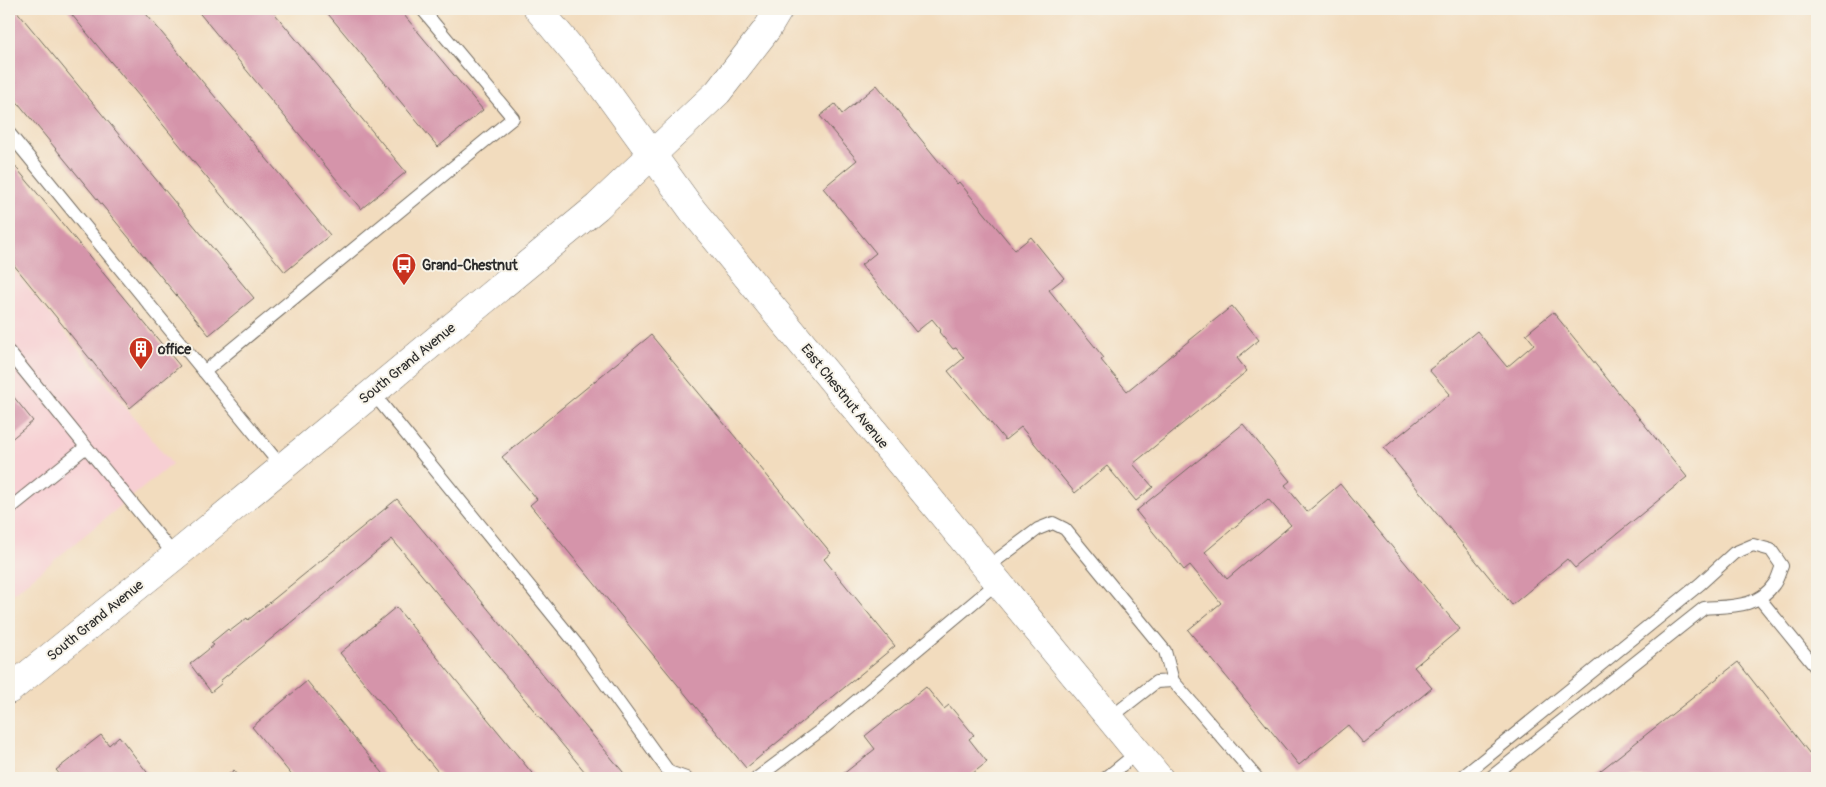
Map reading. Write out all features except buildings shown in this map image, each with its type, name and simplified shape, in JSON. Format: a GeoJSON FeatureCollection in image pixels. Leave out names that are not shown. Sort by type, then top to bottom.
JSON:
{"type":"FeatureCollection","features":[{"type":"Feature","properties":{"kind":"main road","name":"East Chestnut Avenue"},"geometry":{"type":"LineString","coordinates":[[538,9],[603,87],[693,211],[1159,778]]}},
{"type":"Feature","properties":{"kind":"main road","name":"South Grand Avenue"},"geometry":{"type":"LineString","coordinates":[[9,690],[597,207],[718,92],[767,29],[779,9]]}},
{"type":"Feature","properties":{"kind":"lane"},"geometry":{"type":"LineString","coordinates":[[204,372],[514,118],[422,9]]}},
{"type":"Feature","properties":{"kind":"lane"},"geometry":{"type":"LineString","coordinates":[[9,133],[282,467]]}},
{"type":"Feature","properties":{"kind":"lane"},"geometry":{"type":"LineString","coordinates":[[9,352],[174,556]]}},
{"type":"Feature","properties":{"kind":"lane"},"geometry":{"type":"LineString","coordinates":[[372,392],[578,646],[669,772],[686,778]]}},
{"type":"Feature","properties":{"kind":"lane"},"geometry":{"type":"LineString","coordinates":[[9,509],[86,447]]}},
{"type":"Feature","properties":{"kind":"lane"},"geometry":{"type":"LineString","coordinates":[[757,778],[825,727],[992,575],[1038,529],[1053,523],[1065,529],[1165,651],[1173,681],[1257,778]]}},
{"type":"Feature","properties":{"kind":"lane"},"geometry":{"type":"LineString","coordinates":[[1460,778],[1700,584],[1734,553],[1753,545],[1770,550],[1782,566],[1774,584],[1760,599],[1741,605],[1704,608],[1490,778]]}},
{"type":"Feature","properties":{"kind":"lane"},"geometry":{"type":"LineString","coordinates":[[1760,599],[1817,669]]}},
{"type":"Feature","properties":{"kind":"lane"},"geometry":{"type":"LineString","coordinates":[[1110,718],[1156,682],[1173,681]]}},
{"type":"Feature","properties":{"kind":"lane"},"geometry":{"type":"LineString","coordinates":[[1106,778],[1138,752]]}},
{"type":"Feature","properties":{"kind":"shaded area"},"geometry":{"type":"Polygon","coordinates":[[[9,264],[172,464],[9,597],[9,264]]]}},
{"type":"Feature","properties":{"kind":"place","name":"Grand-Chestnut"},"geometry":{"type":"Point","coordinates":[404,286]}},
{"type":"Feature","properties":{"kind":"place","name":"office"},"geometry":{"type":"Point","coordinates":[141,370]}}]}
